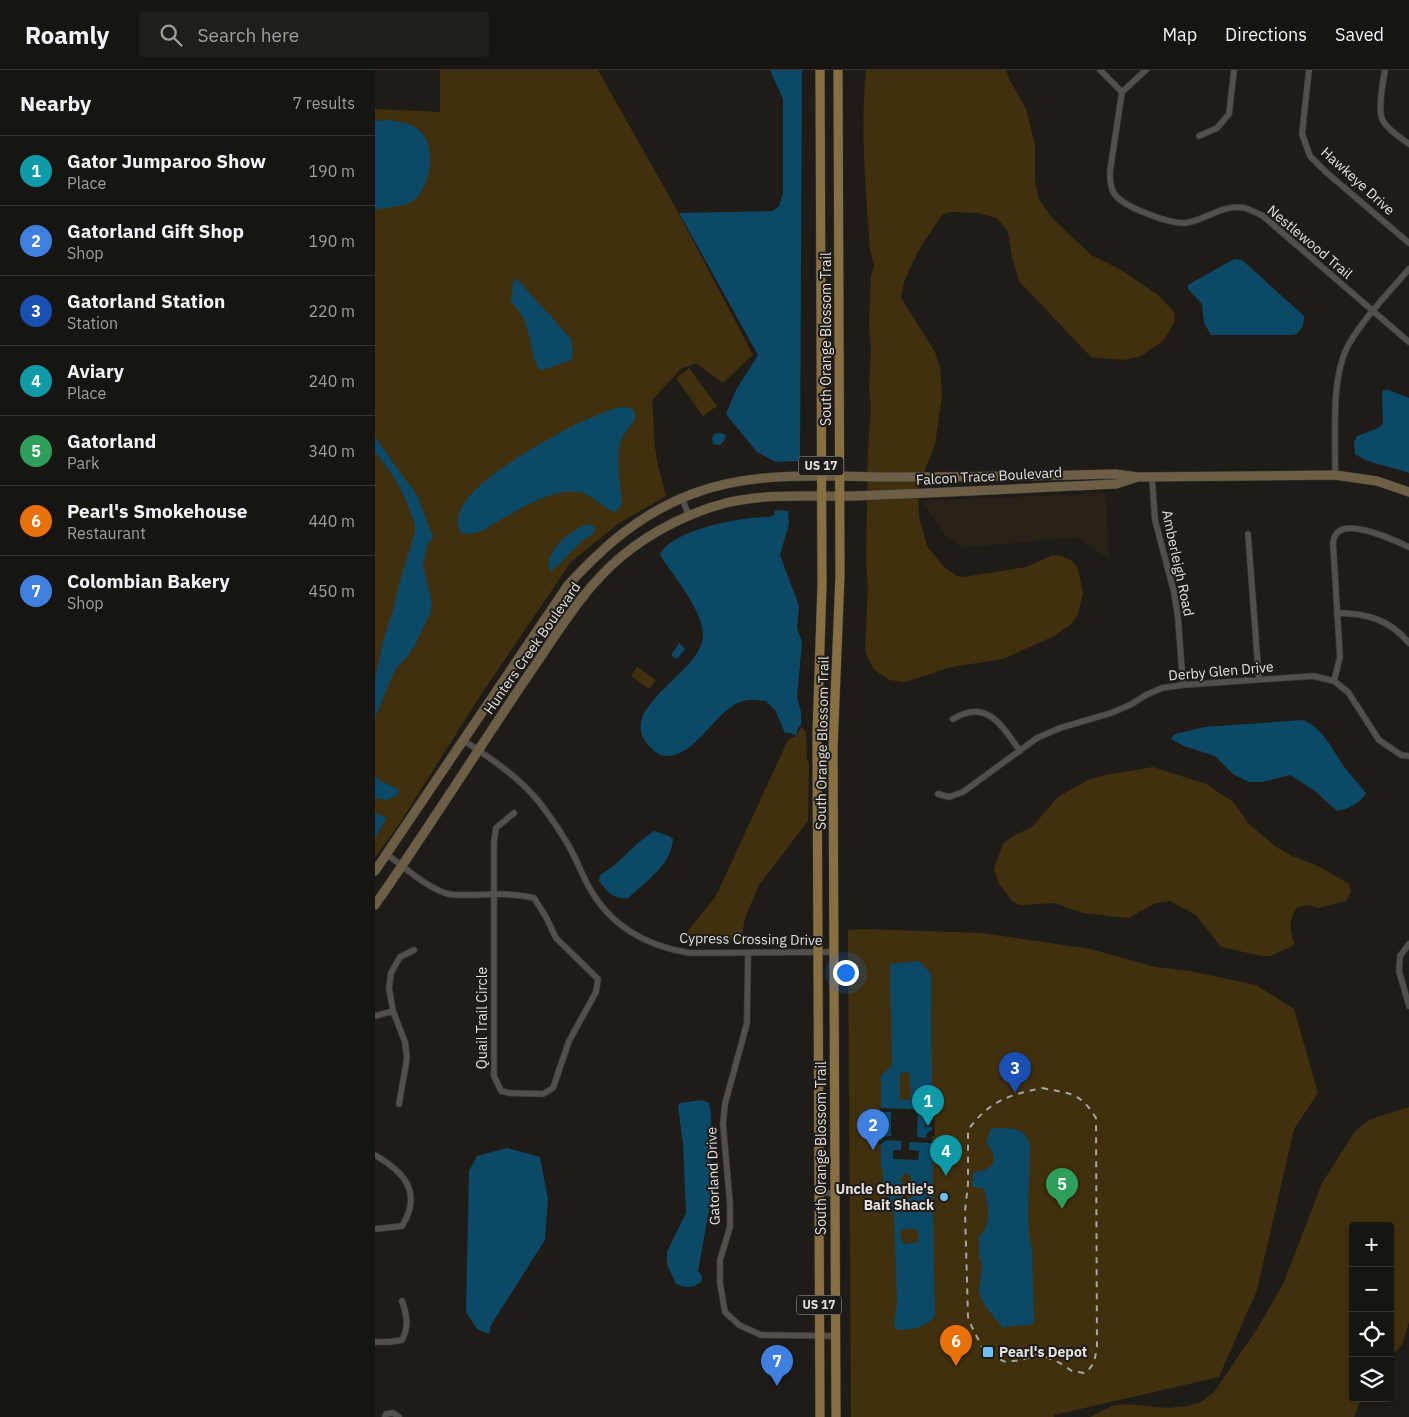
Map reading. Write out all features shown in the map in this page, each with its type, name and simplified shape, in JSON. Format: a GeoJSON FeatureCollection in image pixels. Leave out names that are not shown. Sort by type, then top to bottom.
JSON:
{"type":"FeatureCollection","features":[{"type":"Feature","properties":{"kind":"main road","name":"South Orange Blossom Trail"},"geometry":{"type":"LineString","coordinates":[[820,70],[822,586],[817,734],[820,1417]]}},
{"type":"Feature","properties":{"kind":"main road","name":"South Orange Blossom Trail"},"geometry":{"type":"LineString","coordinates":[[836,1417],[833,748],[839,606],[840,496],[839,70]]}},
{"type":"Feature","properties":{"kind":"street"},"geometry":{"type":"LineString","coordinates":[[1101,70],[1122,92],[1146,70]]}},
{"type":"Feature","properties":{"kind":"street"},"geometry":{"type":"LineString","coordinates":[[1199,136],[1217,128],[1229,114],[1234,70]]}},
{"type":"Feature","properties":{"kind":"street","name":"Hawkeye Drive"},"geometry":{"type":"LineString","coordinates":[[1309,70],[1302,134],[1310,156],[1409,243]]}},
{"type":"Feature","properties":{"kind":"street"},"geometry":{"type":"LineString","coordinates":[[1385,70],[1381,110],[1383,121],[1395,134],[1409,144]]}},
{"type":"Feature","properties":{"kind":"street","name":"Nestlewood Trail"},"geometry":{"type":"LineString","coordinates":[[1122,92],[1110,171],[1110,184],[1116,196],[1130,206],[1171,222],[1183,223],[1199,220],[1215,212],[1230,208],[1244,208],[1263,216],[1409,342]]}},
{"type":"Feature","properties":{"kind":"street"},"geometry":{"type":"LineString","coordinates":[[1335,475],[1337,380],[1348,344],[1409,269]]}},
{"type":"Feature","properties":{"kind":"street","name":"Falcon Trace Boulevard"},"geometry":{"type":"LineString","coordinates":[[840,477],[1115,474],[1138,477],[1335,475],[1377,481],[1409,492]]}},
{"type":"Feature","properties":{"kind":"street","name":"Hunters Creek Boulevard"},"geometry":{"type":"LineString","coordinates":[[375,871],[568,585],[598,553],[622,532],[682,498],[724,483],[749,479],[840,477]]}},
{"type":"Feature","properties":{"kind":"street","name":"Falcon Trace Boulevard"},"geometry":{"type":"LineString","coordinates":[[840,496],[1116,484],[1138,477]]}},
{"type":"Feature","properties":{"kind":"street","name":"Amberleigh Road"},"geometry":{"type":"LineString","coordinates":[[1152,477],[1153,521],[1173,592],[1178,618],[1183,685]]}},
{"type":"Feature","properties":{"kind":"street","name":"Hunters Creek Boulevard"},"geometry":{"type":"LineString","coordinates":[[375,905],[584,595],[621,557],[651,535],[689,516],[730,502],[774,496],[840,496]]}},
{"type":"Feature","properties":{"kind":"street"},"geometry":{"type":"LineString","coordinates":[[682,498],[689,516]]}},
{"type":"Feature","properties":{"kind":"street"},"geometry":{"type":"LineString","coordinates":[[1409,547],[1372,532],[1350,528],[1341,530],[1335,535],[1333,543],[1340,657],[1334,681],[1348,692],[1379,740],[1401,755],[1409,756]]}},
{"type":"Feature","properties":{"kind":"street"},"geometry":{"type":"LineString","coordinates":[[1249,534],[1259,680]]}},
{"type":"Feature","properties":{"kind":"street"},"geometry":{"type":"LineString","coordinates":[[1337,613],[1362,614],[1386,622],[1400,632],[1409,643]]}},
{"type":"Feature","properties":{"kind":"street","name":"Derby Glen Drive"},"geometry":{"type":"LineString","coordinates":[[938,794],[949,796],[963,792],[1037,738],[1060,728],[1111,713],[1130,705],[1146,694],[1162,688],[1313,676],[1334,681]]}},
{"type":"Feature","properties":{"kind":"street"},"geometry":{"type":"LineString","coordinates":[[953,719],[963,713],[986,713],[1000,723],[1020,750]]}},
{"type":"Feature","properties":{"kind":"street","name":"Cypress Crossing Drive"},"geometry":{"type":"LineString","coordinates":[[463,740],[517,779],[537,801],[568,844],[590,889],[614,920],[626,930],[668,950],[690,953],[834,952]]}},
{"type":"Feature","properties":{"kind":"street"},"geometry":{"type":"LineString","coordinates":[[494,894],[494,841],[496,828],[514,813]]}},
{"type":"Feature","properties":{"kind":"street","name":"Quail Trail Circle"},"geometry":{"type":"LineString","coordinates":[[386,854],[430,886],[446,893],[494,894],[521,895],[534,898],[547,917],[556,938],[570,953],[589,968],[598,979],[597,992],[569,1041],[553,1088],[543,1094],[510,1093],[501,1090],[495,1076],[494,894]]}},
{"type":"Feature","properties":{"kind":"street"},"geometry":{"type":"LineString","coordinates":[[1409,944],[1400,956],[1399,971],[1409,1006]]}},
{"type":"Feature","properties":{"kind":"street"},"geometry":{"type":"LineString","coordinates":[[399,1104],[407,1058],[405,1042],[393,1011],[389,988],[391,973],[400,957],[414,950]]}},
{"type":"Feature","properties":{"kind":"street","name":"Gatorland Drive"},"geometry":{"type":"LineString","coordinates":[[748,953],[747,1023],[725,1104],[723,1124],[730,1204],[730,1227],[720,1260],[720,1283],[725,1312],[739,1325],[761,1335],[835,1336]]}},
{"type":"Feature","properties":{"kind":"street"},"geometry":{"type":"LineString","coordinates":[[375,1016],[393,1011]]}},
{"type":"Feature","properties":{"kind":"street"},"geometry":{"type":"LineString","coordinates":[[375,1155],[402,1174],[411,1194],[409,1213],[402,1226],[375,1229]]}},
{"type":"Feature","properties":{"kind":"street"},"geometry":{"type":"LineString","coordinates":[[819,1193],[835,1193]]}},
{"type":"Feature","properties":{"kind":"street"},"geometry":{"type":"LineString","coordinates":[[375,1342],[402,1340],[407,1331],[406,1313],[402,1301]]}},
{"type":"Feature","properties":{"kind":"street"},"geometry":{"type":"LineString","coordinates":[[385,1417],[386,1414],[393,1413],[399,1417]]}},
{"type":"Feature","properties":{"kind":"shaded area"},"geometry":{"type":"Polygon","coordinates":[[[440,70],[598,70],[678,212],[753,355],[723,383],[696,363],[681,369],[652,400],[654,441],[666,496],[619,523],[571,562],[482,693],[401,821],[375,858],[375,109],[440,112],[440,70]]]}},
{"type":"Feature","properties":{"kind":"shaded area"},"geometry":{"type":"Polygon","coordinates":[[[866,70],[1006,70],[1026,109],[1035,145],[1035,182],[1039,199],[1051,217],[1091,255],[1121,270],[1158,295],[1174,312],[1175,321],[1164,340],[1141,356],[1124,360],[1091,357],[1019,281],[1012,257],[1008,232],[997,218],[978,213],[949,212],[942,215],[918,251],[904,282],[901,298],[935,352],[940,368],[942,396],[935,444],[918,488],[919,517],[927,546],[944,567],[957,576],[964,577],[1026,567],[1053,555],[1061,556],[1072,561],[1078,568],[1083,593],[1078,615],[1070,625],[1054,636],[1003,659],[952,667],[905,682],[890,680],[874,670],[865,652],[868,586],[866,564],[868,450],[871,406],[869,390],[871,350],[869,325],[871,276],[874,266],[870,249],[864,160],[864,92],[866,70]]]}},
{"type":"Feature","properties":{"kind":"shaded area"},"geometry":{"type":"Polygon","coordinates":[[[689,368],[717,406],[703,416],[676,378],[689,368]]]}},
{"type":"Feature","properties":{"kind":"shaded area"},"geometry":{"type":"Polygon","coordinates":[[[1106,493],[1109,559],[1077,537],[961,548],[945,535],[922,501],[1106,493]]]}},
{"type":"Feature","properties":{"kind":"shaded area"},"geometry":{"type":"Polygon","coordinates":[[[637,667],[656,680],[649,689],[631,676],[637,667]]]}},
{"type":"Feature","properties":{"kind":"shaded area"},"geometry":{"type":"Polygon","coordinates":[[[801,727],[806,731],[807,759],[809,763],[808,821],[759,885],[745,918],[741,941],[691,942],[690,937],[684,936],[716,896],[788,740],[796,736],[801,727]]]}},
{"type":"Feature","properties":{"kind":"shaded area"},"geometry":{"type":"Polygon","coordinates":[[[1153,767],[1206,784],[1233,802],[1249,824],[1276,847],[1292,856],[1316,865],[1349,884],[1351,892],[1346,901],[1318,908],[1309,905],[1297,907],[1292,916],[1291,924],[1294,943],[1291,947],[1270,956],[1262,956],[1221,947],[1196,915],[1170,901],[1156,903],[1128,918],[1083,913],[1054,903],[1020,905],[1012,901],[999,883],[994,869],[1003,844],[1013,836],[1032,827],[1058,797],[1088,780],[1153,767]]]}},
{"type":"Feature","properties":{"kind":"shaded area"},"geometry":{"type":"Polygon","coordinates":[[[848,930],[982,933],[1090,949],[1155,967],[1190,971],[1256,985],[1294,1009],[1318,1093],[1294,1129],[1257,1290],[1219,1377],[1054,1415],[1054,1417],[851,1417],[848,930]]]}},
{"type":"Feature","properties":{"kind":"shaded area"},"geometry":{"type":"Polygon","coordinates":[[[1409,1107],[1409,1322],[1402,1345],[1394,1353],[1394,1222],[1349,1222],[1349,1402],[1360,1402],[1354,1417],[1090,1417],[1112,1406],[1125,1404],[1168,1408],[1188,1406],[1201,1402],[1214,1392],[1259,1326],[1284,1282],[1322,1183],[1356,1130],[1371,1119],[1409,1107]]]}},
{"type":"Feature","properties":{"kind":"water"},"geometry":{"type":"Polygon","coordinates":[[[770,70],[802,70],[800,461],[776,462],[757,452],[726,414],[736,390],[758,355],[679,213],[773,211],[779,206],[783,194],[783,99],[770,70]]]}},
{"type":"Feature","properties":{"kind":"water"},"geometry":{"type":"Polygon","coordinates":[[[389,120],[412,126],[425,137],[429,146],[429,168],[423,189],[410,203],[375,210],[375,121],[389,120]]]}},
{"type":"Feature","properties":{"kind":"water"},"geometry":{"type":"Polygon","coordinates":[[[1234,259],[1242,260],[1304,316],[1303,325],[1299,332],[1294,335],[1211,335],[1204,323],[1202,304],[1188,289],[1188,285],[1234,259]]]}},
{"type":"Feature","properties":{"kind":"water"},"geometry":{"type":"Polygon","coordinates":[[[516,279],[571,339],[573,353],[571,360],[543,370],[538,368],[526,324],[517,308],[511,303],[513,282],[516,279]]]}},
{"type":"Feature","properties":{"kind":"water"},"geometry":{"type":"Polygon","coordinates":[[[1383,390],[1389,390],[1409,398],[1409,473],[1367,461],[1355,454],[1354,442],[1357,436],[1376,429],[1383,424],[1383,390]]]}},
{"type":"Feature","properties":{"kind":"water"},"geometry":{"type":"Polygon","coordinates":[[[622,407],[632,408],[635,416],[620,444],[619,468],[622,500],[621,506],[615,512],[586,494],[557,493],[529,504],[480,532],[461,533],[458,524],[459,515],[468,498],[479,486],[516,458],[539,444],[606,411],[622,407]]]}},
{"type":"Feature","properties":{"kind":"water"},"geometry":{"type":"Polygon","coordinates":[[[714,434],[726,435],[724,441],[720,445],[713,444],[712,438],[714,434]]]}},
{"type":"Feature","properties":{"kind":"water"},"geometry":{"type":"Polygon","coordinates":[[[375,437],[418,497],[433,538],[428,543],[423,565],[432,603],[430,614],[415,645],[394,672],[375,718],[375,680],[382,645],[415,531],[415,525],[406,500],[394,477],[375,452],[375,437]]]}},
{"type":"Feature","properties":{"kind":"water"},"geometry":{"type":"Polygon","coordinates":[[[775,510],[788,511],[789,524],[780,555],[799,606],[797,628],[802,642],[797,698],[801,712],[801,725],[796,736],[791,733],[785,733],[775,710],[766,701],[746,700],[724,713],[689,748],[668,756],[660,755],[649,746],[641,732],[643,717],[651,703],[690,662],[700,648],[703,634],[698,614],[693,604],[660,555],[667,546],[678,538],[693,532],[726,522],[769,517],[774,515],[775,510]]]}},
{"type":"Feature","properties":{"kind":"water"},"geometry":{"type":"Polygon","coordinates":[[[586,524],[594,526],[595,532],[581,542],[551,572],[549,565],[553,550],[565,537],[586,524]]]}},
{"type":"Feature","properties":{"kind":"water"},"geometry":{"type":"Polygon","coordinates":[[[679,643],[685,649],[677,659],[671,655],[679,643]]]}},
{"type":"Feature","properties":{"kind":"water"},"geometry":{"type":"Polygon","coordinates":[[[1303,720],[1317,729],[1366,793],[1354,805],[1337,811],[1315,791],[1290,775],[1262,782],[1249,782],[1233,774],[1215,756],[1184,746],[1171,739],[1175,734],[1205,727],[1303,720]]]}},
{"type":"Feature","properties":{"kind":"water"},"geometry":{"type":"Polygon","coordinates":[[[375,776],[382,782],[398,789],[397,795],[387,800],[375,798],[375,776]]]}},
{"type":"Feature","properties":{"kind":"water"},"geometry":{"type":"Polygon","coordinates":[[[375,813],[387,818],[375,838],[375,813]]]}},
{"type":"Feature","properties":{"kind":"water"},"geometry":{"type":"Polygon","coordinates":[[[654,831],[673,839],[668,857],[657,872],[628,898],[614,896],[599,881],[600,875],[654,831]]]}},
{"type":"Feature","properties":{"kind":"water"},"geometry":{"type":"Polygon","coordinates":[[[919,961],[931,974],[935,1316],[922,1326],[913,1329],[896,1330],[894,1325],[897,1302],[894,1216],[883,1183],[883,1169],[881,1168],[881,1076],[892,1065],[890,964],[919,961]],[[909,1072],[901,1073],[900,1075],[900,1099],[902,1100],[909,1100],[911,1097],[909,1072]],[[906,1173],[901,1177],[900,1182],[903,1182],[903,1187],[900,1188],[900,1196],[906,1200],[912,1197],[911,1176],[906,1173]],[[903,1229],[900,1233],[903,1244],[918,1242],[918,1232],[916,1229],[903,1229]]]}},
{"type":"Feature","properties":{"kind":"water"},"geometry":{"type":"Polygon","coordinates":[[[702,1100],[709,1103],[711,1113],[710,1205],[698,1271],[702,1276],[701,1282],[692,1287],[686,1287],[676,1284],[667,1264],[667,1252],[686,1213],[683,1144],[678,1106],[680,1103],[702,1100]]]}},
{"type":"Feature","properties":{"kind":"water"},"geometry":{"type":"Polygon","coordinates":[[[991,1129],[1013,1129],[1025,1134],[1030,1145],[1028,1213],[1029,1236],[1032,1249],[1034,1322],[1030,1325],[1003,1328],[985,1306],[979,1293],[982,1264],[979,1256],[979,1237],[988,1220],[988,1208],[984,1189],[972,1186],[973,1173],[987,1169],[993,1164],[993,1152],[986,1143],[991,1129]]]}},
{"type":"Feature","properties":{"kind":"water"},"geometry":{"type":"Polygon","coordinates":[[[507,1148],[540,1157],[548,1199],[545,1240],[491,1325],[489,1334],[477,1329],[466,1312],[469,1171],[477,1156],[507,1148]]]}},
{"type":"Feature","properties":{"kind":"pier"},"geometry":{"type":"Polygon","coordinates":[[[880,1108],[934,1110],[935,1136],[932,1137],[932,1143],[909,1142],[909,1150],[919,1151],[918,1160],[893,1159],[893,1150],[901,1150],[901,1141],[886,1140],[879,1146],[879,1142],[883,1140],[881,1137],[891,1136],[891,1112],[880,1112],[880,1108]],[[918,1113],[917,1137],[926,1138],[927,1133],[932,1130],[932,1127],[925,1127],[924,1125],[931,1124],[928,1116],[932,1115],[932,1113],[918,1113]]]}},
{"type":"Feature","properties":{"kind":"railway"},"geometry":{"type":"LineString","coordinates":[[1042,1088],[1068,1093],[1080,1099],[1096,1118],[1097,1346],[1092,1365],[1084,1373],[1072,1371],[1060,1363],[1039,1354],[1021,1360],[1006,1362],[996,1358],[983,1349],[968,1317],[965,1211],[968,1184],[968,1130],[992,1106],[1019,1093],[1042,1088]]}},
{"type":"Feature","properties":{"kind":"place","name":"Gatorland Station"},"geometry":{"type":"Point","coordinates":[1015,1093]}},
{"type":"Feature","properties":{"kind":"place","name":"Gator Jumparoo Show"},"geometry":{"type":"Point","coordinates":[928,1126]}},
{"type":"Feature","properties":{"kind":"place","name":"Gatorland Gift Shop"},"geometry":{"type":"Point","coordinates":[873,1150]}},
{"type":"Feature","properties":{"kind":"place","name":"Aviary"},"geometry":{"type":"Point","coordinates":[946,1176]}},
{"type":"Feature","properties":{"kind":"place","name":"Uncle Charlie's Bait Shack"},"geometry":{"type":"Point","coordinates":[944,1197]}},
{"type":"Feature","properties":{"kind":"place","name":"Gatorland"},"geometry":{"type":"Point","coordinates":[1062,1209]}},
{"type":"Feature","properties":{"kind":"place","name":"Pearl's Depot"},"geometry":{"type":"Point","coordinates":[988,1352]}},
{"type":"Feature","properties":{"kind":"place","name":"Pearl's Smokehouse"},"geometry":{"type":"Point","coordinates":[956,1366]}},
{"type":"Feature","properties":{"kind":"place","name":"Colombian Bakery"},"geometry":{"type":"Point","coordinates":[777,1386]}}]}
